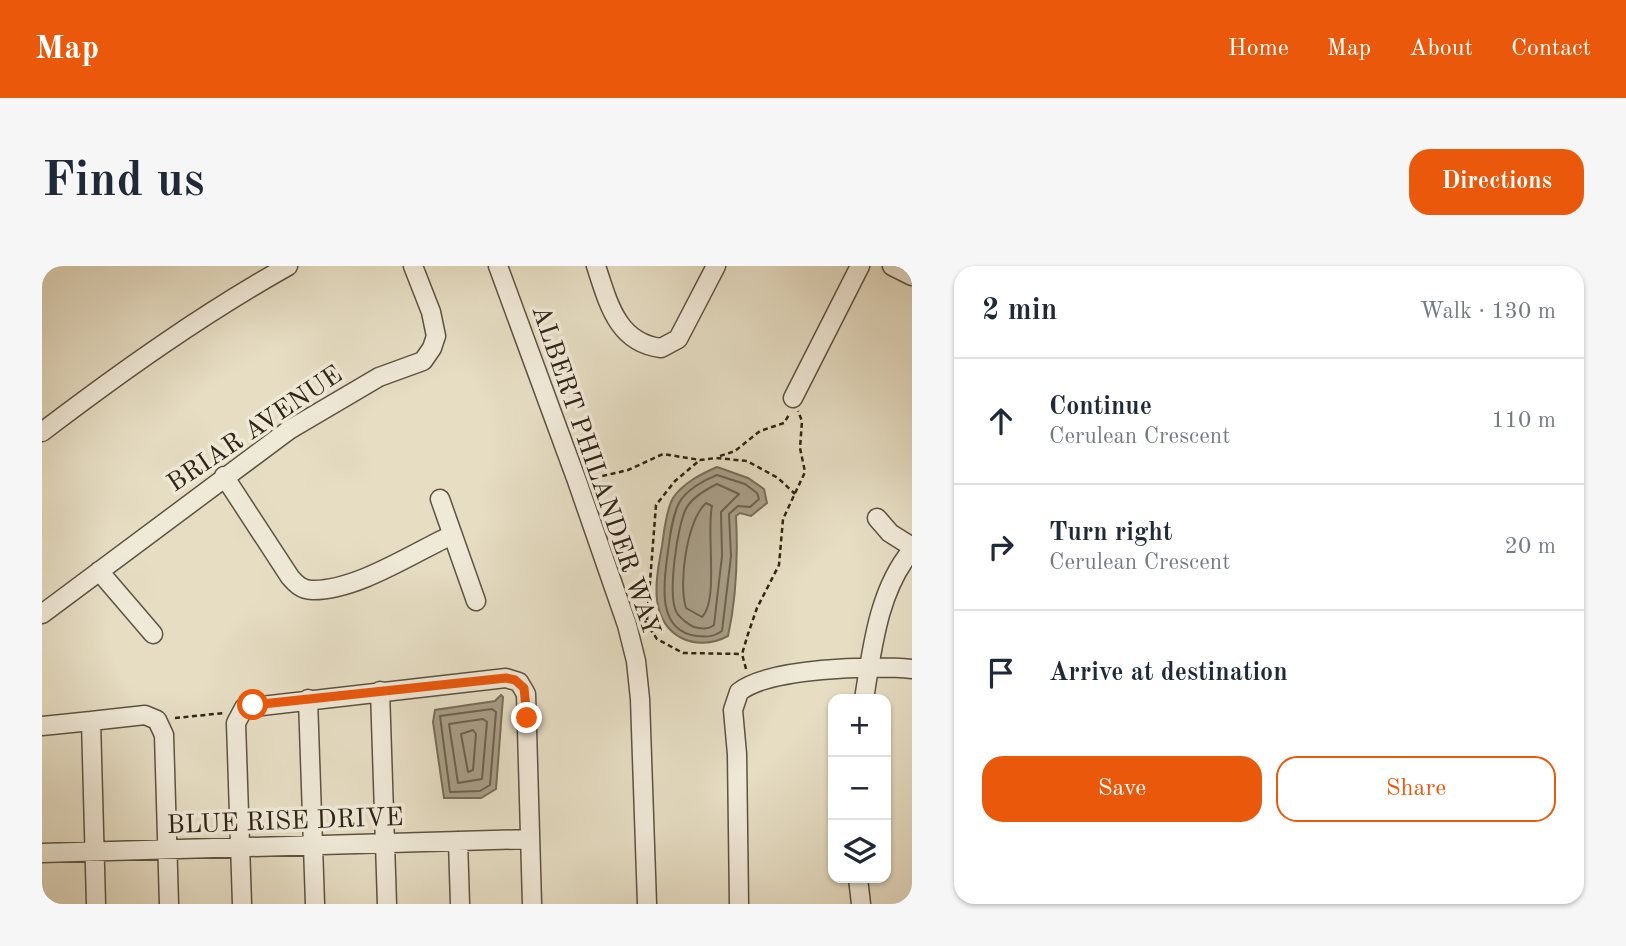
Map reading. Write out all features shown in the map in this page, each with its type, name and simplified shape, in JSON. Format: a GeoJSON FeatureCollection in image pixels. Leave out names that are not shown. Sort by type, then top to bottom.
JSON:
{"type":"FeatureCollection","features":[{"type":"Feature","properties":{"kind":"street"},"geometry":{"type":"LineString","coordinates":[[42,432],[127,368],[223,303],[288,266]]}},
{"type":"Feature","properties":{"kind":"street","name":"BRIAR AVENUE"},"geometry":{"type":"LineString","coordinates":[[42,614],[224,476],[344,395],[379,377],[423,360],[432,348],[436,335],[431,312],[413,266]]}},
{"type":"Feature","properties":{"kind":"street","name":"ALBERT PHILANDER WAY"},"geometry":{"type":"LineString","coordinates":[[498,266],[627,625],[636,661],[640,699],[647,904]]}},
{"type":"Feature","properties":{"kind":"street"},"geometry":{"type":"LineString","coordinates":[[596,266],[616,321],[636,339],[662,348],[678,339],[716,266]]}},
{"type":"Feature","properties":{"kind":"street"},"geometry":{"type":"LineString","coordinates":[[793,398],[860,266]]}},
{"type":"Feature","properties":{"kind":"street"},"geometry":{"type":"LineString","coordinates":[[892,266],[912,276]]}},
{"type":"Feature","properties":{"kind":"street"},"geometry":{"type":"LineString","coordinates":[[224,476],[299,587],[311,590],[353,583],[452,535]]}},
{"type":"Feature","properties":{"kind":"street"},"geometry":{"type":"LineString","coordinates":[[439,499],[476,601]]}},
{"type":"Feature","properties":{"kind":"street"},"geometry":{"type":"LineString","coordinates":[[864,694],[867,667],[883,604],[912,548],[890,533],[877,518]]}},
{"type":"Feature","properties":{"kind":"street"},"geometry":{"type":"LineString","coordinates":[[99,571],[153,634]]}},
{"type":"Feature","properties":{"kind":"street"},"geometry":{"type":"LineString","coordinates":[[739,904],[737,754],[733,710],[739,692],[762,678],[867,667],[912,669]]}},
{"type":"Feature","properties":{"kind":"street"},"geometry":{"type":"LineString","coordinates":[[242,904],[236,723],[240,711],[253,705],[506,678],[520,682],[526,694],[532,904]]}},
{"type":"Feature","properties":{"kind":"street"},"geometry":{"type":"LineString","coordinates":[[380,691],[387,904]]}},
{"type":"Feature","properties":{"kind":"street"},"geometry":{"type":"LineString","coordinates":[[307,699],[315,904]]}},
{"type":"Feature","properties":{"kind":"street"},"geometry":{"type":"LineString","coordinates":[[42,726],[145,715],[158,720],[164,735],[169,904]]}},
{"type":"Feature","properties":{"kind":"street"},"geometry":{"type":"LineString","coordinates":[[91,721],[96,904]]}},
{"type":"Feature","properties":{"kind":"street","name":"BLUE RISE DRIVE"},"geometry":{"type":"LineString","coordinates":[[42,853],[530,839]]}},
{"type":"Feature","properties":{"kind":"street"},"geometry":{"type":"LineString","coordinates":[[458,841],[460,904]]}},
{"type":"Feature","properties":{"kind":"street"},"geometry":{"type":"LineString","coordinates":[[859,883],[861,904]]}},
{"type":"Feature","properties":{"kind":"path"},"geometry":{"type":"LineString","coordinates":[[716,458],[735,450],[760,431],[783,423],[793,398]]}},
{"type":"Feature","properties":{"kind":"path"},"geometry":{"type":"LineString","coordinates":[[750,683],[743,654],[757,608],[773,583],[779,565],[783,519],[805,472],[800,448],[802,421],[793,398]]}},
{"type":"Feature","properties":{"kind":"path"},"geometry":{"type":"LineString","coordinates":[[588,480],[628,470],[663,454],[700,460],[716,458],[747,461],[778,478],[795,494]]}},
{"type":"Feature","properties":{"kind":"path"},"geometry":{"type":"LineString","coordinates":[[700,460],[675,481],[656,505],[644,621],[657,639],[682,653],[743,654]]}},
{"type":"Feature","properties":{"kind":"path"},"geometry":{"type":"LineString","coordinates":[[158,720],[240,711]]}},
{"type":"Feature","properties":{"kind":"water"},"geometry":{"type":"Polygon","coordinates":[[[717,467],[748,478],[764,489],[767,503],[751,516],[740,513],[736,516],[736,576],[728,636],[716,641],[693,642],[682,638],[665,624],[657,600],[657,579],[667,515],[673,498],[687,483],[717,467]]]}},
{"type":"Feature","properties":{"kind":"water"},"geometry":{"type":"Polygon","coordinates":[[[501,695],[503,697],[496,789],[481,798],[444,798],[433,722],[435,710],[495,701],[501,695]]]}},
{"type":"Feature","properties":{"kind":"route"},"geometry":{"type":"LineString","coordinates":[[253,705],[511,678],[520,682],[524,688],[527,718]]}}]}
